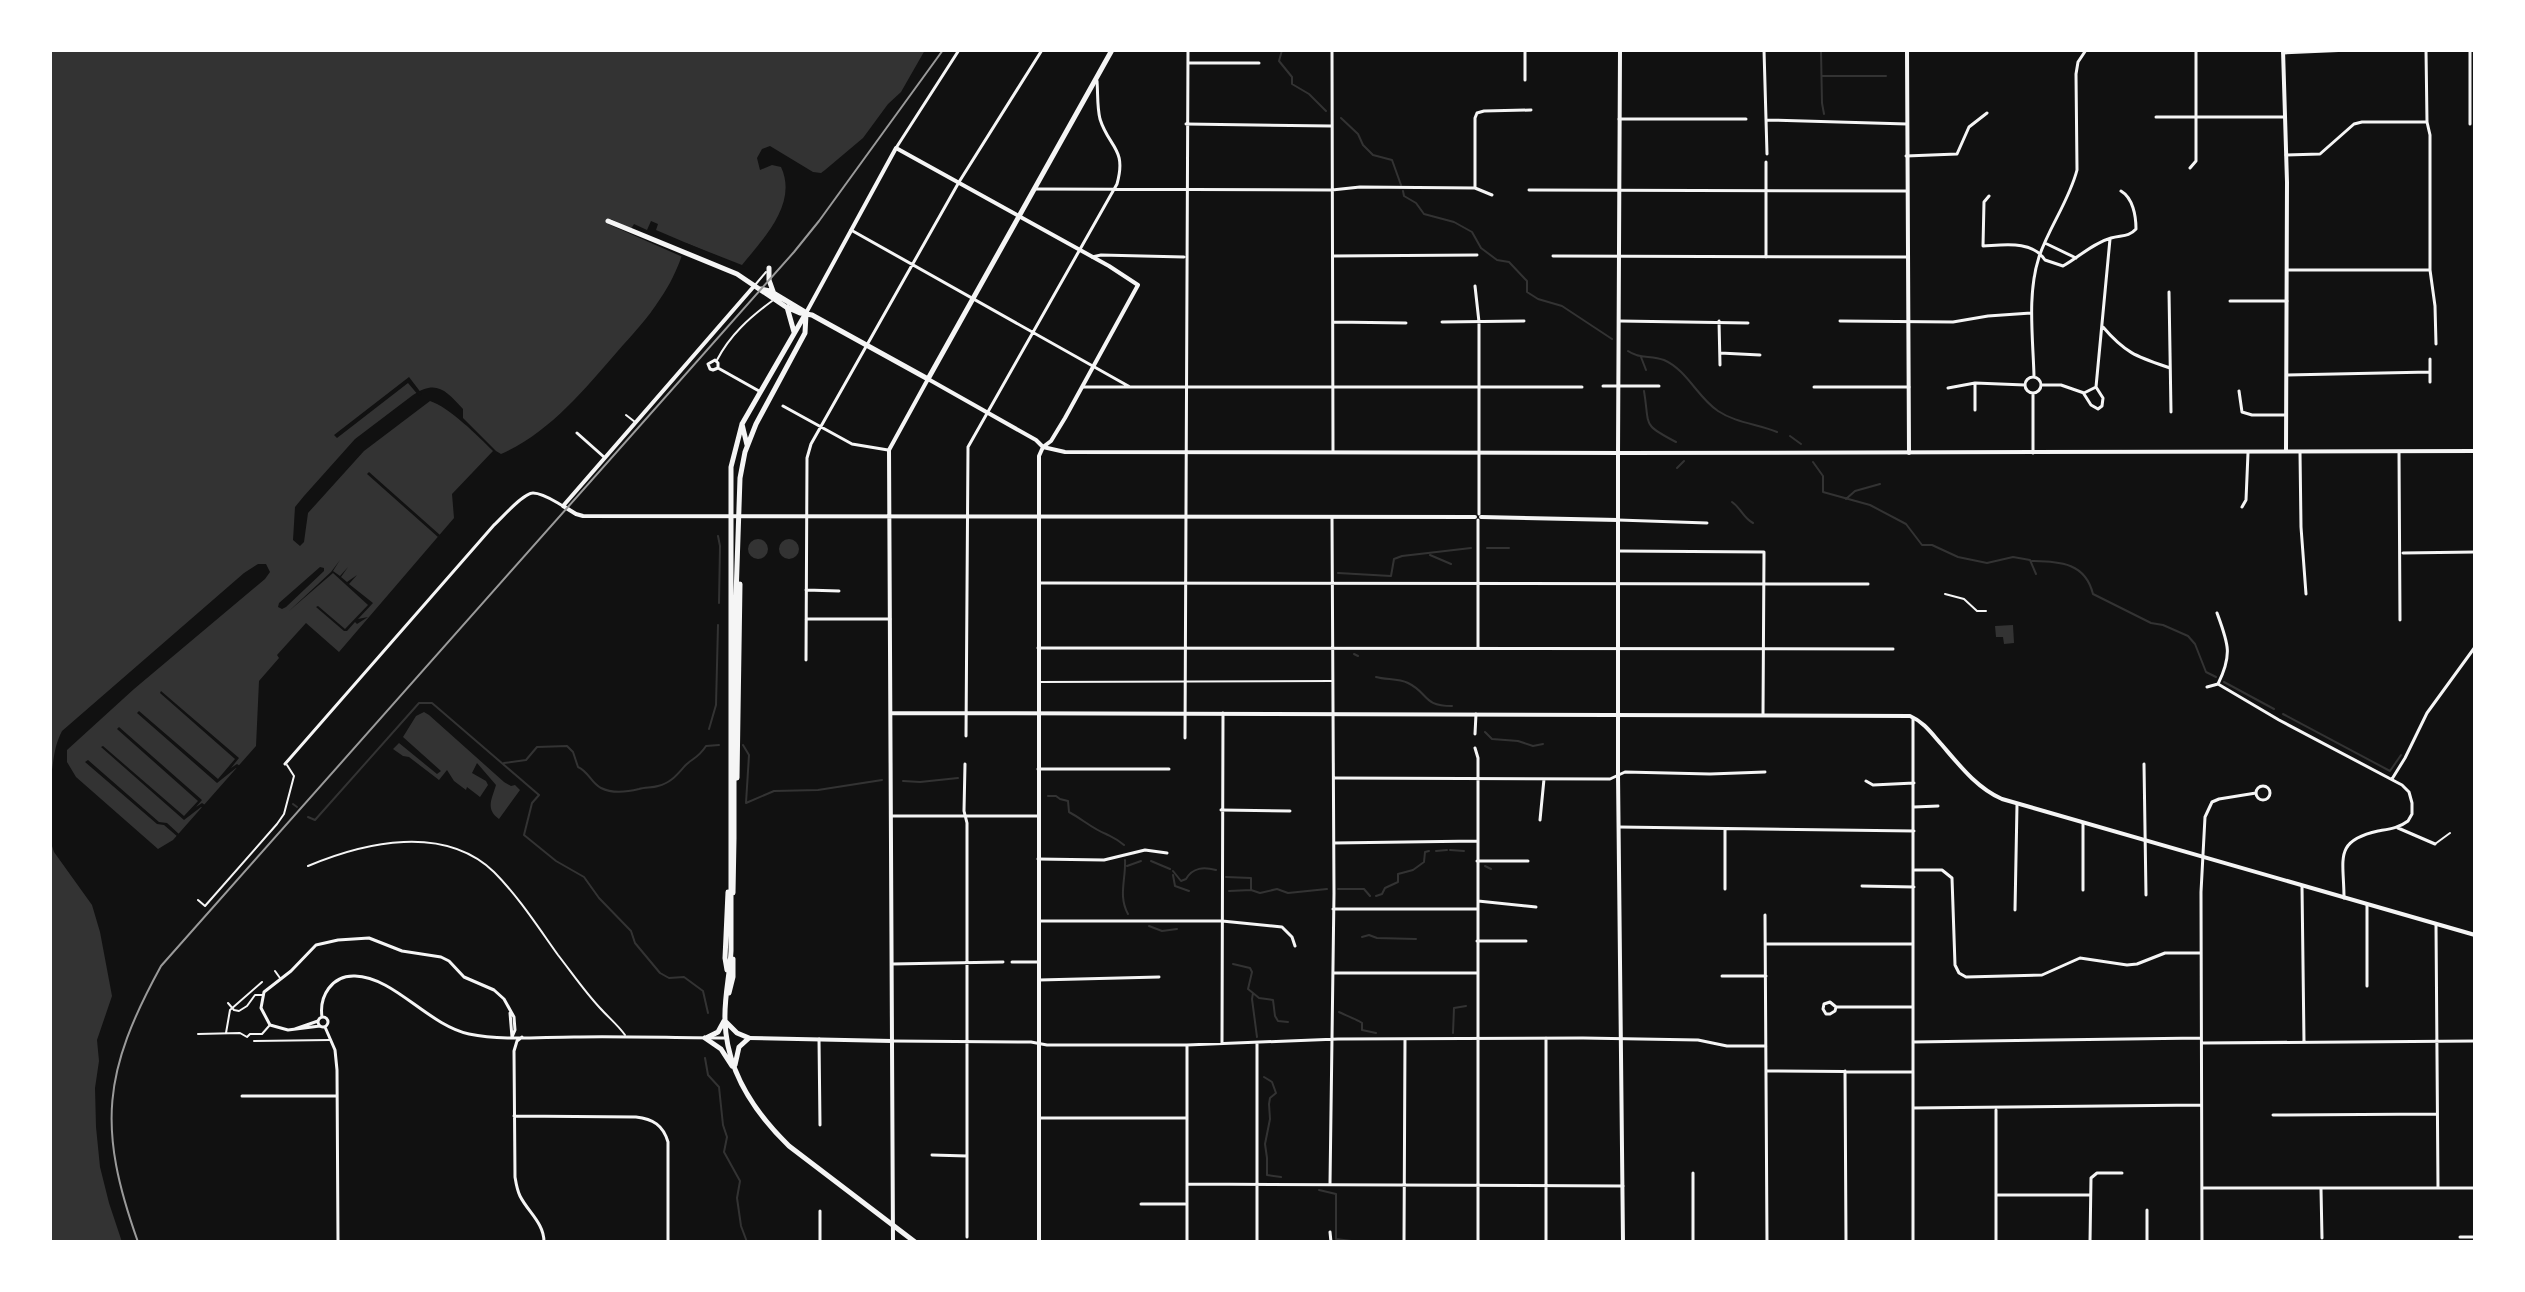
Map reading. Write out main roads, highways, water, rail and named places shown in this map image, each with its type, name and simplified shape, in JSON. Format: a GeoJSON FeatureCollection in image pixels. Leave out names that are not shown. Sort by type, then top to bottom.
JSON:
{"type":"FeatureCollection","features":[{"type":"Feature","properties":{"kind":"main road"},"geometry":{"type":"LineString","coordinates":[[769,268],[774,297],[928,379],[1112,50]]}},
{"type":"Feature","properties":{"kind":"main road"},"geometry":{"type":"LineString","coordinates":[[608,221],[693,255],[756,285],[786,307],[806,313]]}},
{"type":"Feature","properties":{"kind":"main road"},"geometry":{"type":"LineString","coordinates":[[786,307],[795,333]]}},
{"type":"Feature","properties":{"kind":"main road"},"geometry":{"type":"LineString","coordinates":[[735,1070],[725,1020],[732,459],[742,424],[806,313]]}},
{"type":"Feature","properties":{"kind":"main road"},"geometry":{"type":"LineString","coordinates":[[726,1008],[733,973],[740,478],[756,424],[805,333],[806,313]]}},
{"type":"Feature","properties":{"kind":"main road"},"geometry":{"type":"LineString","coordinates":[[742,424],[747,446]]}},
{"type":"Feature","properties":{"kind":"main road"},"geometry":{"type":"LineString","coordinates":[[725,1020],[740,1035],[749,1038],[739,1047],[735,1070]]}},
{"type":"Feature","properties":{"kind":"main road"},"geometry":{"type":"LineString","coordinates":[[725,1020],[718,1032],[705,1038],[721,1049],[754,1108],[772,1130],[915,1242]]}},
{"type":"Feature","properties":{"kind":"waterway"},"geometry":{"type":"LineString","coordinates":[[1282,50],[1279,61],[1292,77],[1292,84],[1309,94],[1326,111]]}},
{"type":"Feature","properties":{"kind":"waterway"},"geometry":{"type":"LineString","coordinates":[[1821,51],[1824,114]]}},
{"type":"Feature","properties":{"kind":"waterway"},"geometry":{"type":"LineString","coordinates":[[1822,76],[1886,76]]}},
{"type":"Feature","properties":{"kind":"waterway"},"geometry":{"type":"LineString","coordinates":[[1341,118],[1373,155],[1392,160],[1401,185]]}},
{"type":"Feature","properties":{"kind":"waterway"},"geometry":{"type":"LineString","coordinates":[[1403,191],[1404,196],[1416,203],[1424,214],[1454,222],[1472,232],[1481,248],[1497,260],[1509,262],[1527,281],[1527,292],[1538,299],[1562,306],[1612,339]]}},
{"type":"Feature","properties":{"kind":"waterway"},"geometry":{"type":"LineString","coordinates":[[1628,351],[1672,365],[1725,415],[1777,432]]}},
{"type":"Feature","properties":{"kind":"waterway"},"geometry":{"type":"LineString","coordinates":[[1641,357],[1646,370]]}},
{"type":"Feature","properties":{"kind":"waterway"},"geometry":{"type":"LineString","coordinates":[[1644,391],[1649,423],[1676,442]]}},
{"type":"Feature","properties":{"kind":"waterway"},"geometry":{"type":"LineString","coordinates":[[1790,436],[1801,444]]}},
{"type":"Feature","properties":{"kind":"waterway"},"geometry":{"type":"LineString","coordinates":[[1677,468],[1684,461]]}},
{"type":"Feature","properties":{"kind":"waterway"},"geometry":{"type":"LineString","coordinates":[[1813,462],[1823,476],[1823,492],[1870,505],[1906,524],[1922,545],[1932,545],[1958,557],[1987,563],[2013,557],[2030,560],[2036,574]]}},
{"type":"Feature","properties":{"kind":"waterway"},"geometry":{"type":"LineString","coordinates":[[1846,499],[1855,491],[1880,484]]}},
{"type":"Feature","properties":{"kind":"waterway"},"geometry":{"type":"LineString","coordinates":[[1732,502],[1753,523]]}},
{"type":"Feature","properties":{"kind":"waterway"},"geometry":{"type":"LineString","coordinates":[[718,536],[719,603]]}},
{"type":"Feature","properties":{"kind":"waterway"},"geometry":{"type":"LineString","coordinates":[[1338,573],[1391,576],[1394,559],[1402,556],[1471,548]]}},
{"type":"Feature","properties":{"kind":"waterway"},"geometry":{"type":"LineString","coordinates":[[1487,548],[1509,548]]}},
{"type":"Feature","properties":{"kind":"waterway"},"geometry":{"type":"LineString","coordinates":[[1430,555],[1451,564]]}},
{"type":"Feature","properties":{"kind":"waterway"},"geometry":{"type":"LineString","coordinates":[[2032,561],[2070,566],[2084,575],[2093,594],[2151,623],[2188,636],[2195,644],[2206,672],[2216,677]]}},
{"type":"Feature","properties":{"kind":"waterway"},"geometry":{"type":"LineString","coordinates":[[709,729],[716,705],[718,625]]}},
{"type":"Feature","properties":{"kind":"waterway"},"geometry":{"type":"LineString","coordinates":[[1354,654],[1358,656]]}},
{"type":"Feature","properties":{"kind":"waterway"},"geometry":{"type":"LineString","coordinates":[[1376,677],[1404,681],[1435,704],[1452,706]]}},
{"type":"Feature","properties":{"kind":"waterway"},"geometry":{"type":"LineString","coordinates":[[2224,682],[2274,709]]}},
{"type":"Feature","properties":{"kind":"waterway"},"geometry":{"type":"LineString","coordinates":[[308,817],[315,820],[419,703],[432,703],[539,795],[532,803],[524,835],[556,861],[584,877],[599,898],[631,931],[635,943],[660,973],[669,978],[684,977],[703,991],[708,1013]]}},
{"type":"Feature","properties":{"kind":"waterway"},"geometry":{"type":"LineString","coordinates":[[2283,714],[2390,771],[2401,755]]}},
{"type":"Feature","properties":{"kind":"waterway"},"geometry":{"type":"LineString","coordinates":[[1485,732],[1492,739],[1518,741],[1533,746],[1543,744]]}},
{"type":"Feature","properties":{"kind":"waterway"},"geometry":{"type":"LineString","coordinates":[[504,763],[526,760],[537,747],[567,746],[573,752],[578,767],[598,786],[625,792],[666,783],[706,746],[719,745]]}},
{"type":"Feature","properties":{"kind":"waterway"},"geometry":{"type":"LineString","coordinates":[[743,745],[749,755],[746,803],[774,791],[818,790],[882,780]]}},
{"type":"Feature","properties":{"kind":"waterway"},"geometry":{"type":"LineString","coordinates":[[903,781],[958,778]]}},
{"type":"Feature","properties":{"kind":"waterway"},"geometry":{"type":"LineString","coordinates":[[1048,796],[1068,801],[1069,812],[1124,845]]}},
{"type":"Feature","properties":{"kind":"waterway"},"geometry":{"type":"LineString","coordinates":[[293,804],[297,807]]}},
{"type":"Feature","properties":{"kind":"waterway"},"geometry":{"type":"LineString","coordinates":[[1436,851],[1447,850]]}},
{"type":"Feature","properties":{"kind":"waterway"},"geometry":{"type":"LineString","coordinates":[[1450,850],[1464,851]]}},
{"type":"Feature","properties":{"kind":"waterway"},"geometry":{"type":"LineString","coordinates":[[1376,896],[1398,882],[1398,874],[1413,870],[1424,862],[1425,852],[1429,851]]}},
{"type":"Feature","properties":{"kind":"waterway"},"geometry":{"type":"LineString","coordinates":[[1125,860],[1123,894],[1128,914]]}},
{"type":"Feature","properties":{"kind":"waterway"},"geometry":{"type":"LineString","coordinates":[[1127,866],[1141,861]]}},
{"type":"Feature","properties":{"kind":"waterway"},"geometry":{"type":"LineString","coordinates":[[1151,861],[1170,869]]}},
{"type":"Feature","properties":{"kind":"waterway"},"geometry":{"type":"LineString","coordinates":[[1485,866],[1491,869]]}},
{"type":"Feature","properties":{"kind":"waterway"},"geometry":{"type":"LineString","coordinates":[[1173,871],[1181,881],[1199,869],[1216,870]]}},
{"type":"Feature","properties":{"kind":"waterway"},"geometry":{"type":"LineString","coordinates":[[1173,875],[1175,886],[1189,891]]}},
{"type":"Feature","properties":{"kind":"waterway"},"geometry":{"type":"LineString","coordinates":[[1226,877],[1251,878],[1251,889]]}},
{"type":"Feature","properties":{"kind":"waterway"},"geometry":{"type":"LineString","coordinates":[[1229,891],[1251,890],[1260,893],[1277,889],[1288,893],[1327,889]]}},
{"type":"Feature","properties":{"kind":"waterway"},"geometry":{"type":"LineString","coordinates":[[1338,889],[1364,889],[1370,896]]}},
{"type":"Feature","properties":{"kind":"waterway"},"geometry":{"type":"LineString","coordinates":[[1149,926],[1162,931],[1177,929]]}},
{"type":"Feature","properties":{"kind":"waterway"},"geometry":{"type":"LineString","coordinates":[[1362,937],[1416,939]]}},
{"type":"Feature","properties":{"kind":"waterway"},"geometry":{"type":"LineString","coordinates":[[1233,964],[1250,968],[1252,972],[1248,989],[1253,993],[1257,1037]]}},
{"type":"Feature","properties":{"kind":"waterway"},"geometry":{"type":"LineString","coordinates":[[1253,993],[1259,998],[1273,1000],[1278,1021],[1288,1022]]}},
{"type":"Feature","properties":{"kind":"waterway"},"geometry":{"type":"LineString","coordinates":[[1453,1033],[1454,1008],[1466,1006]]}},
{"type":"Feature","properties":{"kind":"waterway"},"geometry":{"type":"LineString","coordinates":[[1339,1012],[1362,1023],[1362,1030],[1376,1033]]}},
{"type":"Feature","properties":{"kind":"waterway"},"geometry":{"type":"LineString","coordinates":[[705,1058],[708,1075],[719,1087],[727,1137],[724,1152],[740,1181],[737,1198],[747,1242]]}},
{"type":"Feature","properties":{"kind":"waterway"},"geometry":{"type":"LineString","coordinates":[[1264,1077],[1272,1082],[1276,1093],[1269,1104],[1270,1119],[1265,1144],[1267,1175],[1281,1177]]}},
{"type":"Feature","properties":{"kind":"waterway"},"geometry":{"type":"LineString","coordinates":[[1319,1190],[1336,1194],[1336,1239],[1359,1242]]}},
{"type":"Feature","properties":{"kind":"railway"},"geometry":{"type":"LineString","coordinates":[[138,1242],[116,1165],[112,1101],[127,1038],[161,966],[794,252],[943,50]]}}]}
